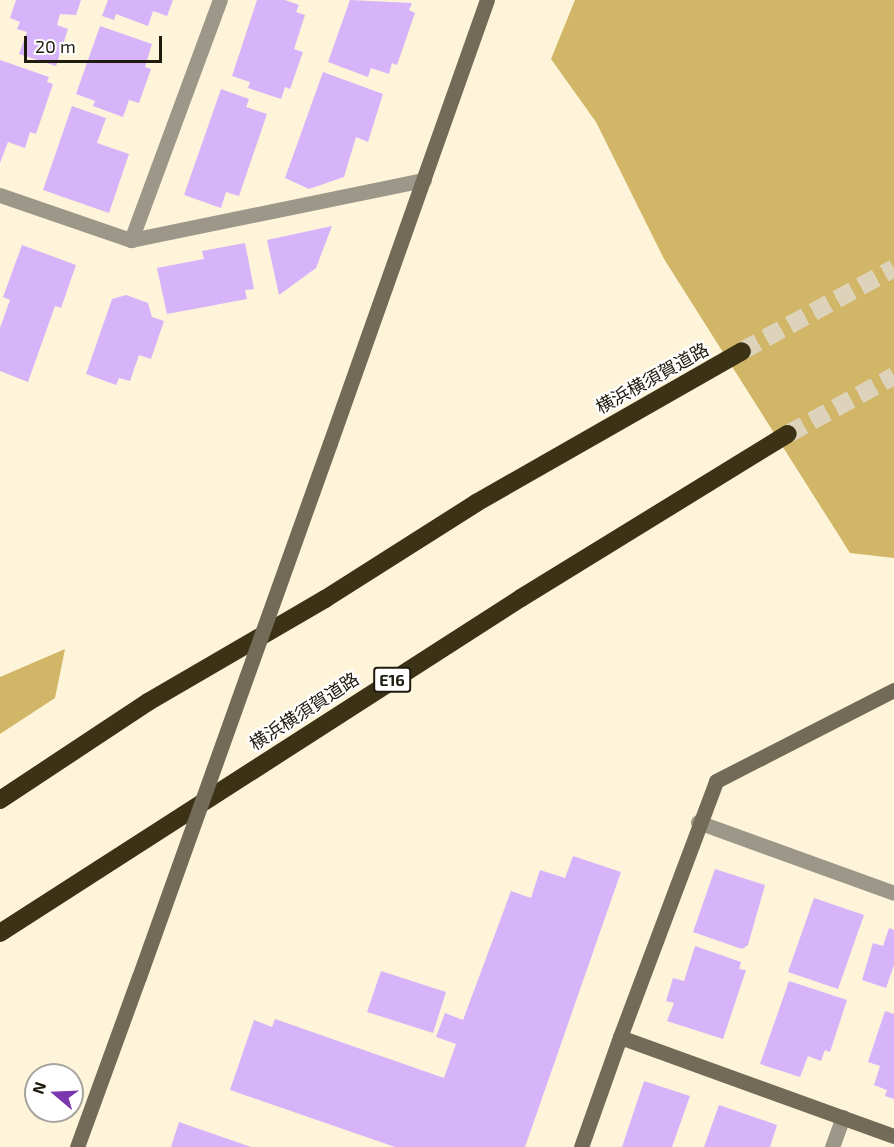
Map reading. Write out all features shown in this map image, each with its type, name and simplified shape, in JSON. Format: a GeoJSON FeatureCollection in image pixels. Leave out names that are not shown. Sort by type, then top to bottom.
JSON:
{"type":"FeatureCollection","features":[{"type":"Feature","properties":{"kind":"highway","name":"横浜横須賀道路"},"geometry":{"type":"LineString","coordinates":[[0,800],[148,702],[325,599],[476,503],[742,351]]}},
{"type":"Feature","properties":{"kind":"highway","name":"横浜横須賀道路"},"geometry":{"type":"LineString","coordinates":[[0,933],[520,598],[788,434]]}},
{"type":"Feature","properties":{"kind":"street"},"geometry":{"type":"LineString","coordinates":[[131,240],[220,0]]}},
{"type":"Feature","properties":{"kind":"street"},"geometry":{"type":"LineString","coordinates":[[77,1147],[487,0]]}},
{"type":"Feature","properties":{"kind":"street"},"geometry":{"type":"LineString","coordinates":[[0,195],[131,240],[424,180]]}},
{"type":"Feature","properties":{"kind":"street"},"geometry":{"type":"LineString","coordinates":[[581,1147],[698,822],[716,781],[894,690]]}},
{"type":"Feature","properties":{"kind":"street"},"geometry":{"type":"LineString","coordinates":[[698,822],[894,893]]}},
{"type":"Feature","properties":{"kind":"street"},"geometry":{"type":"LineString","coordinates":[[620,1037],[894,1136]]}},
{"type":"Feature","properties":{"kind":"street"},"geometry":{"type":"LineString","coordinates":[[832,1147],[843,1117]]}},
{"type":"Feature","properties":{"kind":"shaded area"},"geometry":{"type":"Polygon","coordinates":[[[575,0],[894,0],[894,558],[850,553],[664,259],[596,122],[551,59],[575,0]]]}},
{"type":"Feature","properties":{"kind":"shaded area"},"geometry":{"type":"Polygon","coordinates":[[[65,649],[55,698],[0,734],[0,677],[65,649]]]}},
{"type":"Feature","properties":{"kind":"building"},"geometry":{"type":"Polygon","coordinates":[[[16,0],[81,0],[76,15],[60,14],[57,25],[68,29],[56,66],[19,54],[27,32],[17,29],[20,22],[10,18],[16,0]]]}},
{"type":"Feature","properties":{"kind":"building"},"geometry":{"type":"Polygon","coordinates":[[[108,0],[173,0],[167,16],[153,11],[148,26],[116,14],[114,20],[102,16],[108,0]]]}},
{"type":"Feature","properties":{"kind":"building"},"geometry":{"type":"Polygon","coordinates":[[[257,0],[285,0],[299,5],[296,12],[305,15],[294,49],[303,52],[290,89],[285,87],[281,99],[248,88],[250,82],[232,76],[257,0]]]}},
{"type":"Feature","properties":{"kind":"building"},"geometry":{"type":"Polygon","coordinates":[[[350,0],[412,3],[409,10],[415,13],[397,65],[392,63],[389,74],[371,68],[368,77],[328,62],[350,0]]]}},
{"type":"Feature","properties":{"kind":"building"},"geometry":{"type":"Polygon","coordinates":[[[100,26],[152,44],[145,67],[151,69],[139,103],[129,100],[123,117],[93,106],[95,101],[76,94],[100,26]]]}},
{"type":"Feature","properties":{"kind":"building"},"geometry":{"type":"Polygon","coordinates":[[[0,60],[49,77],[47,82],[53,84],[36,134],[30,132],[25,148],[8,142],[0,163],[0,60]]]}},
{"type":"Feature","properties":{"kind":"building"},"geometry":{"type":"Polygon","coordinates":[[[323,72],[383,94],[368,142],[356,137],[344,177],[309,189],[285,178],[323,72]]]}},
{"type":"Feature","properties":{"kind":"building"},"geometry":{"type":"Polygon","coordinates":[[[221,89],[249,99],[246,107],[267,114],[239,196],[226,192],[221,208],[184,195],[221,89]]]}},
{"type":"Feature","properties":{"kind":"building"},"geometry":{"type":"Polygon","coordinates":[[[72,106],[106,118],[97,143],[129,154],[109,213],[43,190],[72,106]]]}},
{"type":"Feature","properties":{"kind":"building"},"geometry":{"type":"Polygon","coordinates":[[[332,226],[316,268],[279,295],[267,240],[332,226]]]}},
{"type":"Feature","properties":{"kind":"building"},"geometry":{"type":"Polygon","coordinates":[[[245,243],[254,289],[245,290],[247,299],[167,314],[157,268],[204,259],[202,251],[245,243]]]}},
{"type":"Feature","properties":{"kind":"building"},"geometry":{"type":"Polygon","coordinates":[[[22,245],[76,265],[61,308],[55,306],[28,382],[0,371],[0,328],[10,300],[3,297],[22,245]]]}},
{"type":"Feature","properties":{"kind":"building"},"geometry":{"type":"Polygon","coordinates":[[[126,295],[148,303],[152,317],[164,321],[151,359],[139,355],[130,381],[119,378],[116,385],[86,374],[112,299],[126,295]]]}},
{"type":"Feature","properties":{"kind":"building"},"geometry":{"type":"Polygon","coordinates":[[[573,856],[621,872],[525,1147],[395,1147],[230,1090],[254,1020],[272,1027],[275,1019],[444,1078],[456,1044],[436,1037],[445,1013],[463,1020],[511,891],[531,898],[540,870],[565,878],[573,856]]]}},
{"type":"Feature","properties":{"kind":"building"},"geometry":{"type":"Polygon","coordinates":[[[715,869],[765,885],[748,945],[742,949],[693,932],[715,869]]]}},
{"type":"Feature","properties":{"kind":"building"},"geometry":{"type":"Polygon","coordinates":[[[814,898],[864,915],[838,989],[788,972],[814,898]]]}},
{"type":"Feature","properties":{"kind":"building"},"geometry":{"type":"Polygon","coordinates":[[[889,928],[894,930],[894,965],[886,988],[862,980],[873,943],[883,946],[889,928]]]}},
{"type":"Feature","properties":{"kind":"building"},"geometry":{"type":"Polygon","coordinates":[[[695,946],[741,962],[739,969],[746,970],[723,1039],[667,1021],[674,1003],[666,1001],[673,978],[684,981],[695,946]]]}},
{"type":"Feature","properties":{"kind":"building"},"geometry":{"type":"Polygon","coordinates":[[[381,971],[446,992],[433,1033],[367,1012],[381,971]]]}},
{"type":"Feature","properties":{"kind":"building"},"geometry":{"type":"Polygon","coordinates":[[[789,981],[847,1000],[830,1052],[825,1050],[821,1061],[808,1056],[800,1077],[760,1064],[789,981]]]}},
{"type":"Feature","properties":{"kind":"building"},"geometry":{"type":"Polygon","coordinates":[[[885,1011],[894,1014],[894,1099],[885,1096],[887,1090],[874,1085],[880,1066],[868,1062],[885,1011]]]}},
{"type":"Feature","properties":{"kind":"building"},"geometry":{"type":"Polygon","coordinates":[[[644,1081],[690,1096],[672,1147],[622,1147],[644,1081]]]}},
{"type":"Feature","properties":{"kind":"building"},"geometry":{"type":"Polygon","coordinates":[[[719,1105],[777,1125],[770,1147],[704,1147],[719,1105]]]}},
{"type":"Feature","properties":{"kind":"building"},"geometry":{"type":"Polygon","coordinates":[[[179,1122],[251,1147],[171,1147],[179,1122]]]}},
{"type":"Feature","properties":{"kind":"tunnel"},"geometry":{"type":"LineString","coordinates":[[742,351],[894,268]]}},
{"type":"Feature","properties":{"kind":"tunnel"},"geometry":{"type":"LineString","coordinates":[[788,434],[894,376]]}}]}
